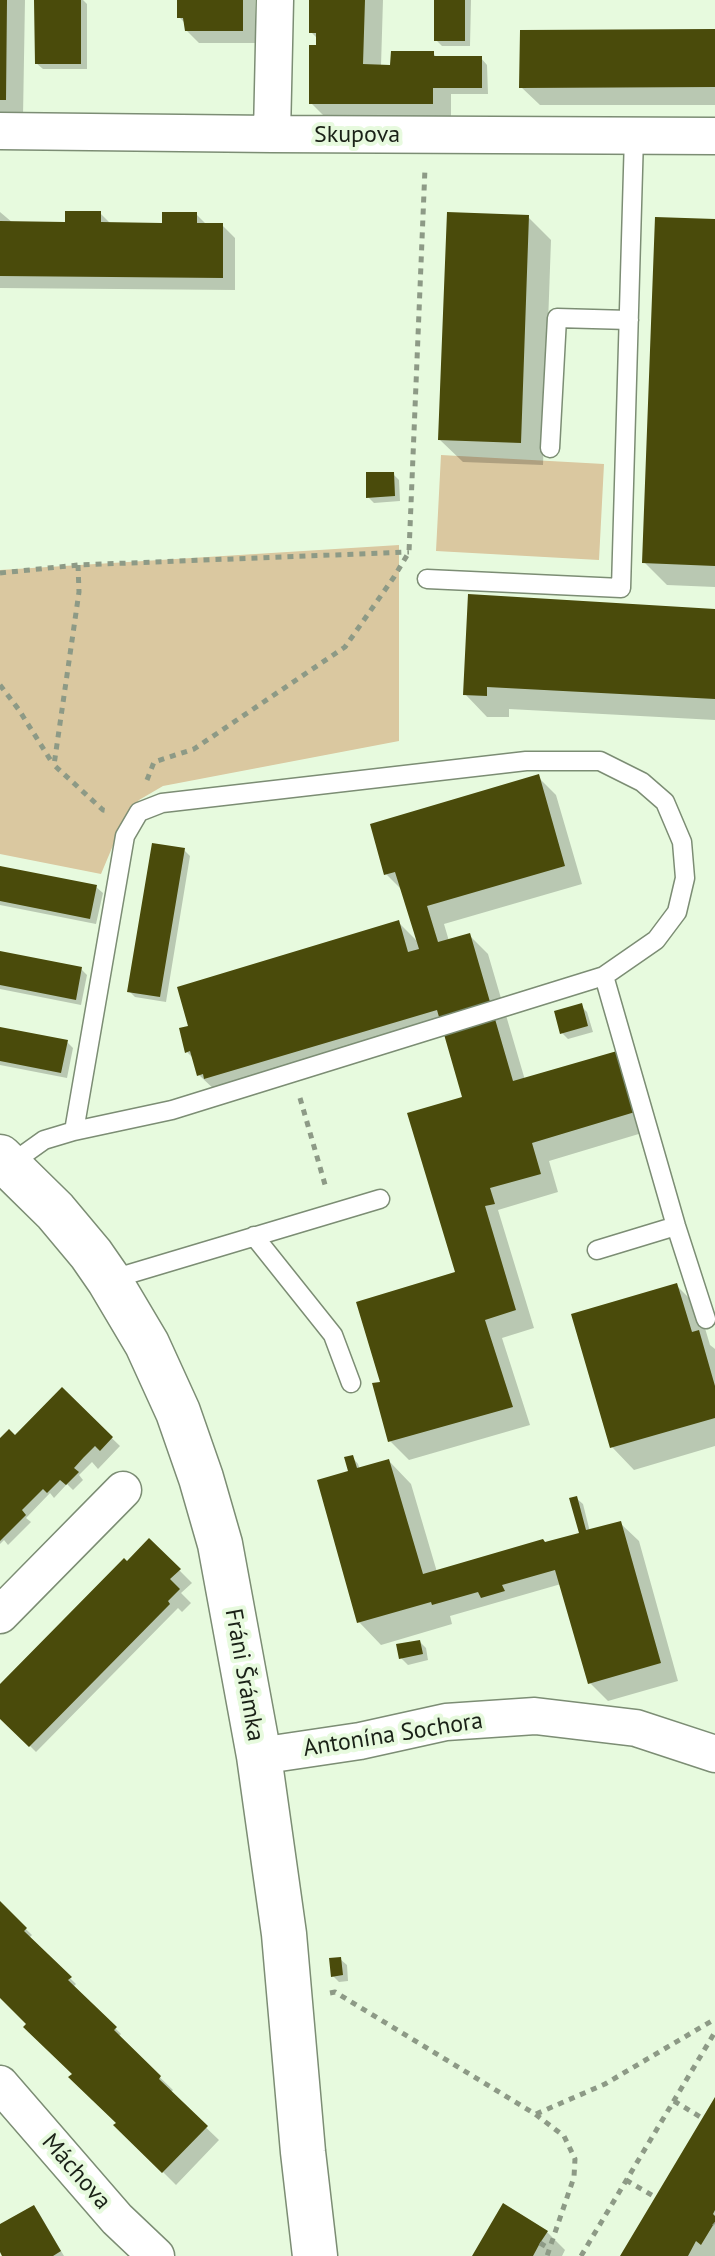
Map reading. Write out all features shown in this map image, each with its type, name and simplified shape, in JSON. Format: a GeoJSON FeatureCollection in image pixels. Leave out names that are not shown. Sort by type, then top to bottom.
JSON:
{"type":"FeatureCollection","features":[{"type":"Feature","properties":{"kind":"street"},"geometry":{"type":"LineString","coordinates":[[272,134],[275,0]]}},
{"type":"Feature","properties":{"kind":"street","name":"Skupova"},"geometry":{"type":"LineString","coordinates":[[0,131],[715,136]]}},
{"type":"Feature","properties":{"kind":"street","name":"Fráni Šrámka"},"geometry":{"type":"LineString","coordinates":[[4,1162],[55,1211],[91,1254],[147,1344],[178,1412],[220,1544],[259,1756],[284,1934],[315,2256]]}},
{"type":"Feature","properties":{"kind":"street"},"geometry":{"type":"LineString","coordinates":[[0,1615],[123,1490]]}},
{"type":"Feature","properties":{"kind":"street","name":"Antonína Sochora"},"geometry":{"type":"LineString","coordinates":[[259,1756],[360,1741],[446,1722],[535,1716],[636,1728],[715,1754]]}},
{"type":"Feature","properties":{"kind":"street","name":"Máchova"},"geometry":{"type":"LineString","coordinates":[[0,2084],[117,2219],[156,2256]]}},
{"type":"Feature","properties":{"kind":"lane"},"geometry":{"type":"LineString","coordinates":[[427,579],[621,588],[634,136]]}},
{"type":"Feature","properties":{"kind":"lane"},"geometry":{"type":"LineString","coordinates":[[550,448],[557,318],[629,320]]}},
{"type":"Feature","properties":{"kind":"lane"},"geometry":{"type":"LineString","coordinates":[[4,1162],[44,1140],[172,1110],[604,976],[656,940],[677,912],[685,878],[682,842],[665,802],[642,782],[600,761],[526,761],[162,803],[125,818],[125,836],[74,1131]]}},
{"type":"Feature","properties":{"kind":"lane"},"geometry":{"type":"LineString","coordinates":[[604,976],[706,1319]]}},
{"type":"Feature","properties":{"kind":"lane"},"geometry":{"type":"LineString","coordinates":[[109,1280],[380,1199]]}},
{"type":"Feature","properties":{"kind":"lane"},"geometry":{"type":"LineString","coordinates":[[597,1250],[676,1226]]}},
{"type":"Feature","properties":{"kind":"lane"},"geometry":{"type":"LineString","coordinates":[[254,1236],[333,1335],[351,1383]]}},
{"type":"Feature","properties":{"kind":"path"},"geometry":{"type":"LineString","coordinates":[[0,685],[54,765],[103,810],[125,818],[146,785],[154,762],[194,749],[345,647],[409,552],[426,135]]}},
{"type":"Feature","properties":{"kind":"path"},"geometry":{"type":"LineString","coordinates":[[0,573],[78,565],[409,552]]}},
{"type":"Feature","properties":{"kind":"path"},"geometry":{"type":"LineString","coordinates":[[54,765],[79,592],[78,565]]}},
{"type":"Feature","properties":{"kind":"path"},"geometry":{"type":"LineString","coordinates":[[293,1072],[333,1212]]}},
{"type":"Feature","properties":{"kind":"path"},"geometry":{"type":"LineString","coordinates":[[330,1993],[335,1992],[535,2114],[564,2136],[575,2159],[574,2177],[547,2256]]}},
{"type":"Feature","properties":{"kind":"path"},"geometry":{"type":"LineString","coordinates":[[535,2114],[605,2084],[715,2019]]}},
{"type":"Feature","properties":{"kind":"path"},"geometry":{"type":"LineString","coordinates":[[581,2256],[715,2032]]}},
{"type":"Feature","properties":{"kind":"path"},"geometry":{"type":"LineString","coordinates":[[674,2101],[702,2118]]}},
{"type":"Feature","properties":{"kind":"path"},"geometry":{"type":"LineString","coordinates":[[626,2180],[655,2197]]}},
{"type":"Feature","properties":{"kind":"path"},"geometry":{"type":"LineString","coordinates":[[540,2243],[550,2249]]}},
{"type":"Feature","properties":{"kind":"shaded area"},"geometry":{"type":"Polygon","coordinates":[[[441,455],[604,464],[599,560],[436,551],[441,455]]]}},
{"type":"Feature","properties":{"kind":"shaded area"},"geometry":{"type":"Polygon","coordinates":[[[399,545],[399,741],[163,786],[139,800],[125,817],[101,874],[0,854],[0,570],[399,545]]]}},
{"type":"Feature","properties":{"kind":"building"},"geometry":{"type":"Polygon","coordinates":[[[0,0],[7,0],[6,100],[0,100],[0,0]]]}},
{"type":"Feature","properties":{"kind":"building"},"geometry":{"type":"Polygon","coordinates":[[[34,0],[81,0],[81,64],[35,64],[34,0]]]}},
{"type":"Feature","properties":{"kind":"building"},"geometry":{"type":"Polygon","coordinates":[[[177,0],[243,0],[243,31],[185,31],[183,18],[177,18],[177,0]]]}},
{"type":"Feature","properties":{"kind":"building"},"geometry":{"type":"Polygon","coordinates":[[[309,0],[365,0],[363,64],[390,65],[391,51],[434,51],[434,56],[482,56],[482,88],[433,88],[433,104],[309,104],[309,45],[316,45],[316,33],[309,33],[309,0]]]}},
{"type":"Feature","properties":{"kind":"building"},"geometry":{"type":"Polygon","coordinates":[[[434,0],[465,0],[465,41],[434,41],[434,0]]]}},
{"type":"Feature","properties":{"kind":"building"},"geometry":{"type":"Polygon","coordinates":[[[715,29],[715,87],[519,88],[520,30],[715,29]]]}},
{"type":"Feature","properties":{"kind":"building"},"geometry":{"type":"Polygon","coordinates":[[[65,211],[101,211],[101,222],[162,223],[162,212],[197,212],[197,223],[223,223],[223,278],[0,276],[0,221],[65,222],[65,211]]]}},
{"type":"Feature","properties":{"kind":"building"},"geometry":{"type":"Polygon","coordinates":[[[447,212],[529,215],[521,443],[438,440],[447,212]]]}},
{"type":"Feature","properties":{"kind":"building"},"geometry":{"type":"Polygon","coordinates":[[[655,217],[715,219],[715,566],[642,563],[655,217]]]}},
{"type":"Feature","properties":{"kind":"building"},"geometry":{"type":"Polygon","coordinates":[[[366,472],[394,472],[395,496],[366,498],[366,472]]]}},
{"type":"Feature","properties":{"kind":"building"},"geometry":{"type":"Polygon","coordinates":[[[468,594],[715,609],[715,699],[487,687],[487,696],[463,695],[468,594]]]}},
{"type":"Feature","properties":{"kind":"building"},"geometry":{"type":"Polygon","coordinates":[[[539,774],[565,866],[427,906],[438,942],[470,933],[513,1081],[617,1051],[635,1112],[532,1143],[541,1174],[490,1188],[495,1204],[485,1206],[516,1310],[485,1320],[513,1407],[388,1442],[372,1383],[380,1382],[356,1302],[455,1272],[407,1113],[462,1097],[437,1010],[204,1079],[203,1074],[197,1076],[190,1051],[185,1053],[179,1028],[188,1026],[177,987],[399,920],[408,952],[419,949],[395,872],[384,875],[370,824],[539,774]]]}},
{"type":"Feature","properties":{"kind":"building"},"geometry":{"type":"Polygon","coordinates":[[[152,843],[185,848],[160,997],[127,992],[152,843]]]}},
{"type":"Feature","properties":{"kind":"building"},"geometry":{"type":"Polygon","coordinates":[[[0,866],[97,885],[90,919],[0,901],[0,866]]]}},
{"type":"Feature","properties":{"kind":"building"},"geometry":{"type":"Polygon","coordinates":[[[0,951],[82,967],[76,1000],[0,985],[0,951]]]}},
{"type":"Feature","properties":{"kind":"building"},"geometry":{"type":"Polygon","coordinates":[[[582,1003],[588,1026],[560,1034],[554,1011],[582,1003]]]}},
{"type":"Feature","properties":{"kind":"building"},"geometry":{"type":"Polygon","coordinates":[[[0,1027],[68,1040],[61,1073],[0,1061],[0,1027]]]}},
{"type":"Feature","properties":{"kind":"building"},"geometry":{"type":"Polygon","coordinates":[[[677,1283],[692,1332],[699,1330],[715,1386],[715,1418],[610,1448],[571,1314],[677,1283]]]}},
{"type":"Feature","properties":{"kind":"building"},"geometry":{"type":"Polygon","coordinates":[[[62,1387],[113,1437],[100,1451],[95,1446],[84,1457],[74,1468],[79,1472],[66,1485],[60,1480],[47,1493],[43,1489],[22,1510],[26,1515],[0,1541],[0,1438],[9,1429],[15,1435],[62,1387]]]}},
{"type":"Feature","properties":{"kind":"building"},"geometry":{"type":"Polygon","coordinates":[[[353,1455],[357,1468],[389,1459],[423,1574],[543,1539],[545,1542],[579,1533],[569,1498],[577,1496],[586,1530],[621,1521],[661,1663],[588,1684],[555,1570],[502,1585],[505,1591],[481,1598],[478,1592],[357,1623],[317,1480],[348,1471],[344,1457],[353,1455]]]}},
{"type":"Feature","properties":{"kind":"building"},"geometry":{"type":"Polygon","coordinates":[[[149,1538],[181,1569],[170,1579],[180,1589],[168,1601],[170,1604],[29,1747],[0,1719],[0,1684],[124,1558],[127,1561],[149,1538]]]}},
{"type":"Feature","properties":{"kind":"building"},"geometry":{"type":"Polygon","coordinates":[[[420,1640],[423,1654],[399,1659],[396,1644],[420,1640]]]}},
{"type":"Feature","properties":{"kind":"building"},"geometry":{"type":"Polygon","coordinates":[[[0,1901],[27,1928],[24,1931],[72,1977],[68,1980],[117,2027],[114,2030],[161,2076],[159,2079],[208,2126],[162,2173],[68,2077],[72,2074],[23,2027],[26,2024],[0,1998],[0,1901]]]}},
{"type":"Feature","properties":{"kind":"building"},"geometry":{"type":"Polygon","coordinates":[[[341,1957],[343,1975],[331,1977],[329,1958],[341,1957]]]}},
{"type":"Feature","properties":{"kind":"building"},"geometry":{"type":"Polygon","coordinates":[[[715,2097],[715,2222],[701,2245],[696,2241],[688,2256],[620,2256],[715,2097]]]}},
{"type":"Feature","properties":{"kind":"building"},"geometry":{"type":"Polygon","coordinates":[[[503,2203],[548,2231],[533,2256],[472,2256],[503,2203]]]}},
{"type":"Feature","properties":{"kind":"building"},"geometry":{"type":"Polygon","coordinates":[[[34,2205],[61,2251],[53,2256],[2,2256],[0,2224],[34,2205]]]}}]}
